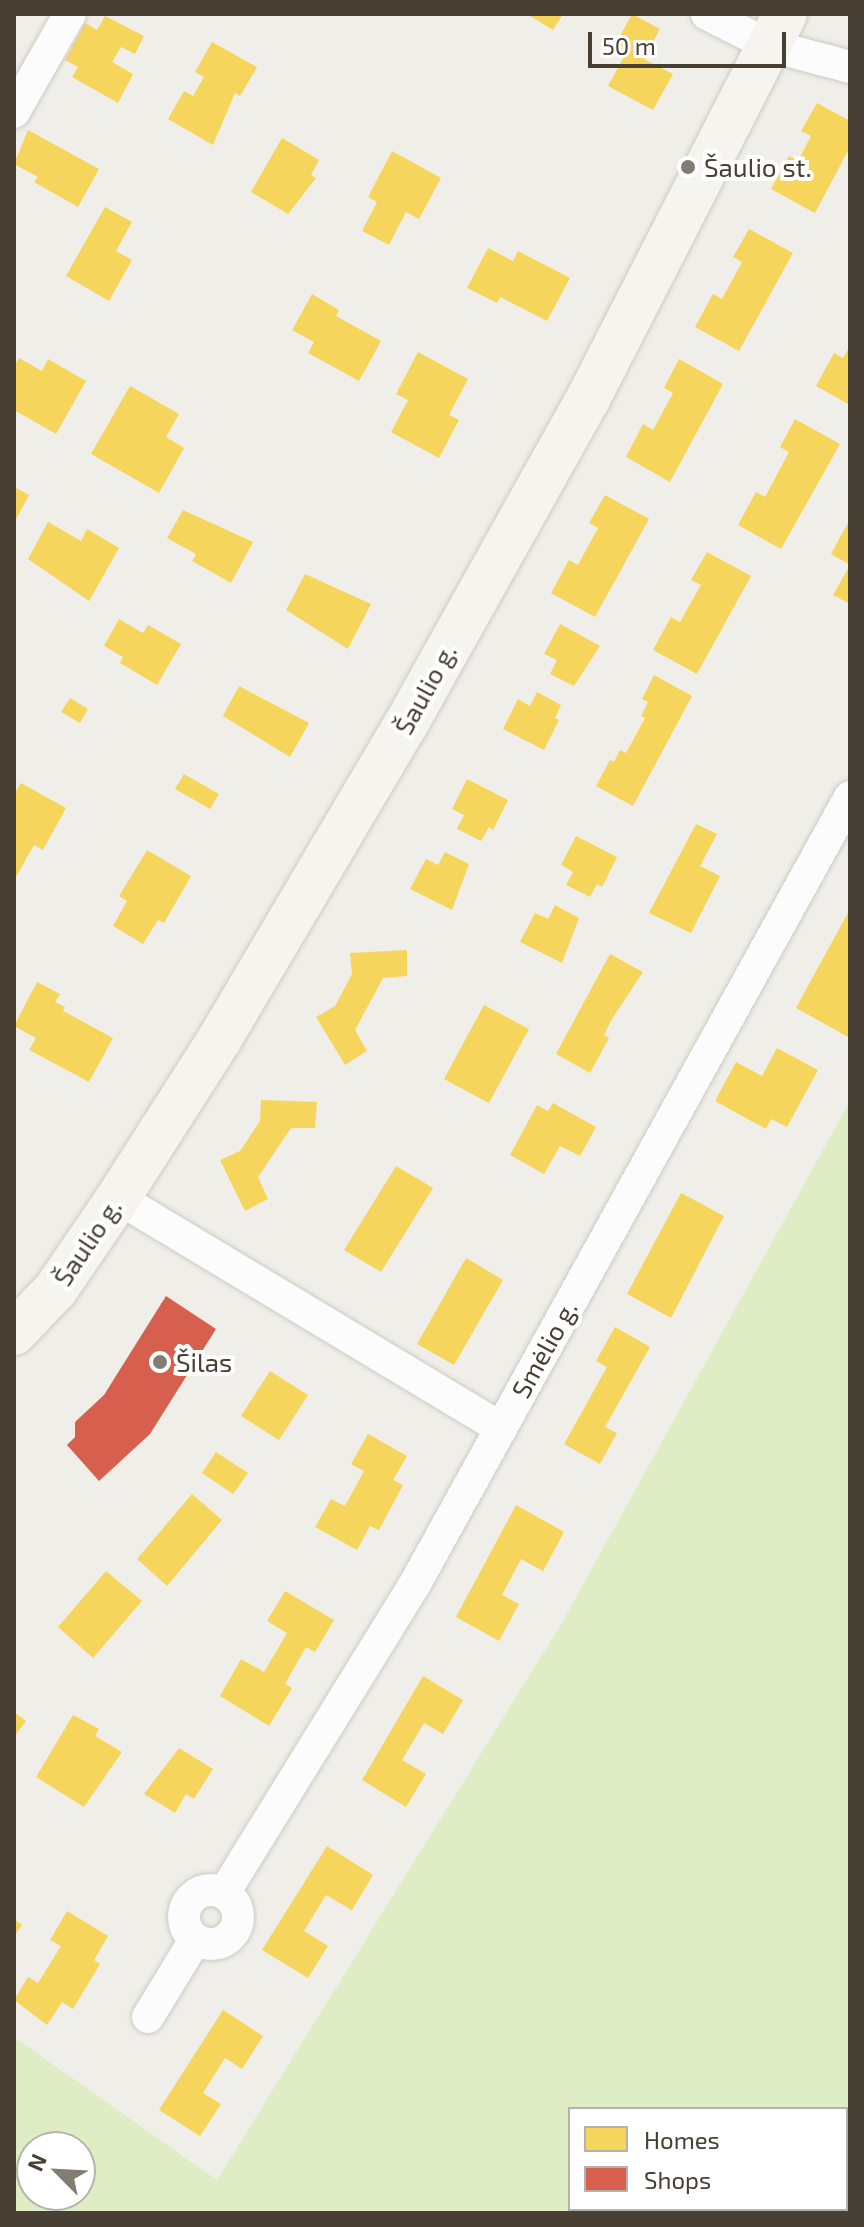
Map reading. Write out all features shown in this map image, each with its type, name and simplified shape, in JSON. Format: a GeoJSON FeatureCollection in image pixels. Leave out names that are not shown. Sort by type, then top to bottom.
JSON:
{"type":"FeatureCollection","features":[{"type":"Feature","properties":{"kind":"street"},"geometry":{"type":"LineString","coordinates":[[14,112],[70,14]]}},
{"type":"Feature","properties":{"kind":"street"},"geometry":{"type":"LineString","coordinates":[[707,14],[777,29],[850,67]]}},
{"type":"Feature","properties":{"kind":"street","name":"Šaulio g."},"geometry":{"type":"LineString","coordinates":[[14,1333],[56,1289],[118,1198],[219,1040],[405,726],[588,399],[777,29]]}},
{"type":"Feature","properties":{"kind":"street","name":"Smėlio g."},"geometry":{"type":"LineString","coordinates":[[148,2017],[195,1940],[216,1944],[234,1931],[237,1910],[224,1893],[416,1582],[850,797]]}},
{"type":"Feature","properties":{"kind":"street"},"geometry":{"type":"LineString","coordinates":[[118,1198],[501,1428]]}},
{"type":"Feature","properties":{"kind":"green space"},"geometry":{"type":"Polygon","coordinates":[[[850,1101],[850,2213],[14,2213],[14,2037],[217,2180],[563,1621],[850,1101]]]}},
{"type":"Feature","properties":{"kind":"building: Homes"},"geometry":{"type":"Polygon","coordinates":[[[527,14],[563,14],[553,30],[527,14]]]}},
{"type":"Feature","properties":{"kind":"building: Homes"},"geometry":{"type":"Polygon","coordinates":[[[632,14],[660,29],[644,59],[673,74],[653,110],[608,86],[626,53],[614,47],[632,14]]]}},
{"type":"Feature","properties":{"kind":"building: Homes"},"geometry":{"type":"Polygon","coordinates":[[[105,16],[144,36],[135,54],[121,47],[112,62],[133,74],[118,103],[72,77],[78,67],[65,60],[85,23],[97,30],[105,16]]]}},
{"type":"Feature","properties":{"kind":"building: Homes"},"geometry":{"type":"Polygon","coordinates":[[[212,42],[257,67],[240,96],[235,93],[213,145],[168,119],[184,91],[193,96],[204,77],[195,72],[212,42]]]}},
{"type":"Feature","properties":{"kind":"building: Homes"},"geometry":{"type":"Polygon","coordinates":[[[817,103],[850,121],[850,147],[815,213],[771,189],[789,156],[798,161],[811,136],[801,131],[817,103]]]}},
{"type":"Feature","properties":{"kind":"building: Homes"},"geometry":{"type":"Polygon","coordinates":[[[28,130],[99,169],[78,207],[34,182],[38,177],[14,164],[28,130]]]}},
{"type":"Feature","properties":{"kind":"building: Homes"},"geometry":{"type":"Polygon","coordinates":[[[282,138],[319,160],[311,175],[316,178],[288,214],[251,192],[282,138]]]}},
{"type":"Feature","properties":{"kind":"building: Homes"},"geometry":{"type":"Polygon","coordinates":[[[392,151],[441,178],[419,219],[406,212],[389,245],[362,231],[377,202],[368,197],[392,151]]]}},
{"type":"Feature","properties":{"kind":"building: Homes"},"geometry":{"type":"Polygon","coordinates":[[[105,207],[132,222],[116,251],[132,260],[109,301],[66,276],[105,207]]]}},
{"type":"Feature","properties":{"kind":"building: Homes"},"geometry":{"type":"Polygon","coordinates":[[[749,229],[793,253],[739,351],[695,327],[713,294],[722,299],[742,262],[733,257],[749,229]]]}},
{"type":"Feature","properties":{"kind":"building: Homes"},"geometry":{"type":"Polygon","coordinates":[[[488,248],[513,261],[518,251],[570,278],[547,321],[500,297],[497,303],[467,288],[488,248]]]}},
{"type":"Feature","properties":{"kind":"building: Homes"},"geometry":{"type":"Polygon","coordinates":[[[312,294],[339,310],[336,316],[381,341],[359,381],[308,353],[314,342],[292,330],[312,294]]]}},
{"type":"Feature","properties":{"kind":"building: Homes"},"geometry":{"type":"Polygon","coordinates":[[[850,346],[850,405],[816,386],[834,353],[843,358],[850,346]]]}},
{"type":"Feature","properties":{"kind":"building: Homes"},"geometry":{"type":"Polygon","coordinates":[[[418,352],[468,379],[449,415],[459,420],[439,458],[391,432],[408,400],[396,394],[418,352]]]}},
{"type":"Feature","properties":{"kind":"building: Homes"},"geometry":{"type":"Polygon","coordinates":[[[19,358],[42,371],[48,359],[86,381],[56,434],[14,410],[14,367],[19,358]]]}},
{"type":"Feature","properties":{"kind":"building: Homes"},"geometry":{"type":"Polygon","coordinates":[[[679,359],[723,384],[670,482],[626,457],[643,424],[653,430],[673,393],[664,388],[679,359]]]}},
{"type":"Feature","properties":{"kind":"building: Homes"},"geometry":{"type":"Polygon","coordinates":[[[130,386],[179,414],[166,437],[184,448],[159,493],[91,454],[130,386]]]}},
{"type":"Feature","properties":{"kind":"building: Homes"},"geometry":{"type":"Polygon","coordinates":[[[795,419],[840,444],[781,549],[738,525],[756,492],[765,497],[789,452],[780,447],[795,419]]]}},
{"type":"Feature","properties":{"kind":"building: Homes"},"geometry":{"type":"Polygon","coordinates":[[[14,487],[29,495],[14,523],[14,487]]]}},
{"type":"Feature","properties":{"kind":"building: Homes"},"geometry":{"type":"Polygon","coordinates":[[[605,495],[649,519],[595,617],[551,593],[569,560],[578,565],[598,528],[589,523],[605,495]]]}},
{"type":"Feature","properties":{"kind":"building: Homes"},"geometry":{"type":"Polygon","coordinates":[[[183,510],[253,542],[231,583],[192,561],[196,554],[167,538],[183,510]]]}},
{"type":"Feature","properties":{"kind":"building: Homes"},"geometry":{"type":"Polygon","coordinates":[[[850,519],[850,565],[831,554],[850,519]]]}},
{"type":"Feature","properties":{"kind":"building: Homes"},"geometry":{"type":"Polygon","coordinates":[[[48,522],[81,541],[87,529],[119,548],[89,601],[28,559],[48,522]]]}},
{"type":"Feature","properties":{"kind":"building: Homes"},"geometry":{"type":"Polygon","coordinates":[[[707,552],[751,576],[697,674],[653,650],[671,617],[680,622],[701,585],[691,580],[707,552]]]}},
{"type":"Feature","properties":{"kind":"building: Homes"},"geometry":{"type":"Polygon","coordinates":[[[850,565],[850,604],[833,595],[850,565]]]}},
{"type":"Feature","properties":{"kind":"building: Homes"},"geometry":{"type":"Polygon","coordinates":[[[305,574],[371,604],[348,649],[286,610],[305,574]]]}},
{"type":"Feature","properties":{"kind":"building: Homes"},"geometry":{"type":"Polygon","coordinates":[[[119,619],[143,633],[148,625],[181,644],[157,685],[120,663],[123,657],[104,646],[119,619]]]}},
{"type":"Feature","properties":{"kind":"building: Homes"},"geometry":{"type":"Polygon","coordinates":[[[560,624],[600,646],[574,686],[550,674],[557,660],[544,654],[560,624]]]}},
{"type":"Feature","properties":{"kind":"building: Homes"},"geometry":{"type":"Polygon","coordinates":[[[654,675],[692,696],[633,806],[596,786],[610,760],[614,762],[620,750],[626,753],[645,718],[641,716],[648,702],[642,699],[654,675]]]}},
{"type":"Feature","properties":{"kind":"building: Homes"},"geometry":{"type":"Polygon","coordinates":[[[239,686],[309,723],[290,757],[223,716],[239,686]]]}},
{"type":"Feature","properties":{"kind":"building: Homes"},"geometry":{"type":"Polygon","coordinates":[[[537,692],[561,705],[555,718],[559,720],[544,750],[503,729],[518,699],[530,706],[537,692]]]}},
{"type":"Feature","properties":{"kind":"building: Homes"},"geometry":{"type":"Polygon","coordinates":[[[70,698],[88,709],[80,723],[61,712],[70,698]]]}},
{"type":"Feature","properties":{"kind":"building: Homes"},"geometry":{"type":"Polygon","coordinates":[[[184,774],[219,794],[210,809],[175,789],[184,774]]]}},
{"type":"Feature","properties":{"kind":"building: Homes"},"geometry":{"type":"Polygon","coordinates":[[[467,779],[508,800],[493,830],[489,827],[481,841],[457,829],[464,815],[452,809],[467,779]]]}},
{"type":"Feature","properties":{"kind":"building: Homes"},"geometry":{"type":"Polygon","coordinates":[[[21,783],[66,808],[43,850],[34,845],[16,877],[14,794],[21,783]]]}},
{"type":"Feature","properties":{"kind":"building: Homes"},"geometry":{"type":"Polygon","coordinates":[[[696,824],[717,834],[700,866],[720,876],[691,933],[649,913],[696,824]]]}},
{"type":"Feature","properties":{"kind":"building: Homes"},"geometry":{"type":"Polygon","coordinates":[[[576,836],[617,857],[602,887],[597,884],[590,897],[566,885],[573,872],[561,865],[576,836]]]}},
{"type":"Feature","properties":{"kind":"building: Homes"},"geometry":{"type":"Polygon","coordinates":[[[147,850],[191,876],[164,923],[158,920],[143,944],[113,926],[127,901],[119,896],[147,850]]]}},
{"type":"Feature","properties":{"kind":"building: Homes"},"geometry":{"type":"Polygon","coordinates":[[[445,852],[469,864],[452,910],[410,889],[426,859],[438,865],[445,852]]]}},
{"type":"Feature","properties":{"kind":"building: Homes"},"geometry":{"type":"Polygon","coordinates":[[[555,905],[579,918],[562,963],[520,942],[535,913],[548,919],[555,905]]]}},
{"type":"Feature","properties":{"kind":"building: Homes"},"geometry":{"type":"Polygon","coordinates":[[[850,909],[850,1038],[796,1008],[850,909]]]}},
{"type":"Feature","properties":{"kind":"building: Homes"},"geometry":{"type":"Polygon","coordinates":[[[407,950],[407,976],[383,978],[355,1030],[367,1051],[345,1065],[316,1017],[335,1006],[352,974],[350,953],[407,950]]]}},
{"type":"Feature","properties":{"kind":"building: Homes"},"geometry":{"type":"Polygon","coordinates":[[[610,954],[643,972],[612,1019],[604,1035],[609,1038],[590,1073],[556,1054],[610,954]]]}},
{"type":"Feature","properties":{"kind":"building: Homes"},"geometry":{"type":"Polygon","coordinates":[[[37,982],[60,994],[55,1002],[65,1007],[63,1011],[113,1038],[89,1082],[29,1050],[36,1038],[14,1026],[37,982]]]}},
{"type":"Feature","properties":{"kind":"building: Homes"},"geometry":{"type":"Polygon","coordinates":[[[484,1005],[529,1029],[489,1103],[444,1079],[484,1005]]]}},
{"type":"Feature","properties":{"kind":"building: Homes"},"geometry":{"type":"Polygon","coordinates":[[[777,1048],[818,1070],[787,1127],[771,1119],[766,1129],[715,1101],[736,1062],[762,1076],[777,1048]]]}},
{"type":"Feature","properties":{"kind":"building: Homes"},"geometry":{"type":"Polygon","coordinates":[[[261,1100],[317,1102],[315,1128],[291,1128],[258,1177],[268,1199],[245,1211],[220,1160],[240,1151],[260,1121],[261,1100]]]}},
{"type":"Feature","properties":{"kind":"building: Homes"},"geometry":{"type":"Polygon","coordinates":[[[553,1103],[596,1127],[580,1156],[560,1146],[544,1174],[510,1155],[537,1105],[548,1111],[553,1103]]]}},
{"type":"Feature","properties":{"kind":"building: Homes"},"geometry":{"type":"Polygon","coordinates":[[[396,1166],[433,1188],[381,1272],[344,1250],[396,1166]]]}},
{"type":"Feature","properties":{"kind":"building: Homes"},"geometry":{"type":"Polygon","coordinates":[[[681,1193],[724,1216],[671,1318],[627,1294],[681,1193]]]}},
{"type":"Feature","properties":{"kind":"building: Homes"},"geometry":{"type":"Polygon","coordinates":[[[466,1258],[503,1280],[454,1365],[417,1344],[466,1258]]]}},
{"type":"Feature","properties":{"kind":"building: Homes"},"geometry":{"type":"Polygon","coordinates":[[[615,1327],[650,1347],[605,1427],[617,1433],[600,1464],[564,1444],[607,1367],[596,1361],[615,1327]]]}},
{"type":"Feature","properties":{"kind":"building: Homes"},"geometry":{"type":"Polygon","coordinates":[[[270,1371],[308,1395],[279,1440],[241,1416],[270,1371]]]}},
{"type":"Feature","properties":{"kind":"building: Homes"},"geometry":{"type":"Polygon","coordinates":[[[368,1434],[407,1456],[393,1480],[403,1485],[379,1530],[370,1526],[357,1550],[315,1527],[331,1499],[345,1506],[364,1471],[351,1464],[368,1434]]]}},
{"type":"Feature","properties":{"kind":"building: Homes"},"geometry":{"type":"Polygon","coordinates":[[[216,1452],[248,1473],[233,1494],[202,1473],[216,1452]]]}},
{"type":"Feature","properties":{"kind":"building: Homes"},"geometry":{"type":"Polygon","coordinates":[[[192,1494],[222,1520],[167,1586],[137,1559],[192,1494]]]}},
{"type":"Feature","properties":{"kind":"building: Homes"},"geometry":{"type":"Polygon","coordinates":[[[516,1505],[564,1532],[543,1571],[521,1559],[502,1595],[519,1604],[499,1641],[456,1617],[516,1505]]]}},
{"type":"Feature","properties":{"kind":"building: Homes"},"geometry":{"type":"Polygon","coordinates":[[[106,1571],[142,1601],[93,1658],[58,1627],[106,1571]]]}},
{"type":"Feature","properties":{"kind":"building: Homes"},"geometry":{"type":"Polygon","coordinates":[[[285,1591],[334,1620],[315,1652],[306,1647],[285,1684],[292,1688],[269,1726],[220,1696],[241,1659],[264,1672],[287,1633],[267,1621],[285,1591]]]}},
{"type":"Feature","properties":{"kind":"building: Homes"},"geometry":{"type":"Polygon","coordinates":[[[423,1676],[463,1700],[443,1734],[424,1723],[402,1760],[426,1774],[406,1807],[362,1780],[423,1676]]]}},
{"type":"Feature","properties":{"kind":"building: Homes"},"geometry":{"type":"Polygon","coordinates":[[[14,1712],[26,1721],[14,1737],[14,1712]]]}},
{"type":"Feature","properties":{"kind":"building: Homes"},"geometry":{"type":"Polygon","coordinates":[[[73,1715],[99,1729],[95,1736],[122,1752],[84,1807],[36,1777],[73,1715]]]}},
{"type":"Feature","properties":{"kind":"building: Homes"},"geometry":{"type":"Polygon","coordinates":[[[179,1748],[213,1769],[194,1799],[186,1794],[175,1813],[144,1794],[179,1748]]]}},
{"type":"Feature","properties":{"kind":"building: Homes"},"geometry":{"type":"Polygon","coordinates":[[[327,1846],[373,1875],[352,1910],[326,1895],[304,1931],[328,1946],[308,1978],[262,1950],[327,1846]]]}},
{"type":"Feature","properties":{"kind":"building: Homes"},"geometry":{"type":"Polygon","coordinates":[[[67,1911],[108,1936],[94,1960],[100,1964],[73,2009],[62,2002],[47,2025],[14,2000],[28,1977],[38,1983],[61,1946],[50,1940],[67,1911]]]}},
{"type":"Feature","properties":{"kind":"building: Homes"},"geometry":{"type":"Polygon","coordinates":[[[14,1919],[22,1925],[14,1936],[14,1919]]]}},
{"type":"Feature","properties":{"kind":"building: Homes"},"geometry":{"type":"Polygon","coordinates":[[[223,2010],[263,2036],[242,2069],[225,2058],[203,2093],[221,2104],[200,2136],[159,2110],[223,2010]]]}},
{"type":"Feature","properties":{"kind":"building: Shops","name":"Šilas"},"geometry":{"type":"Polygon","coordinates":[[[166,1296],[216,1329],[150,1434],[99,1481],[67,1445],[75,1437],[75,1422],[104,1395],[166,1296]]]}},
{"type":"Feature","properties":{"kind":"place","name":"Šaulio st."},"geometry":{"type":"Point","coordinates":[688,167]}},
{"type":"Feature","properties":{"kind":"place","name":"Šilas"},"geometry":{"type":"Point","coordinates":[160,1362]}}]}
